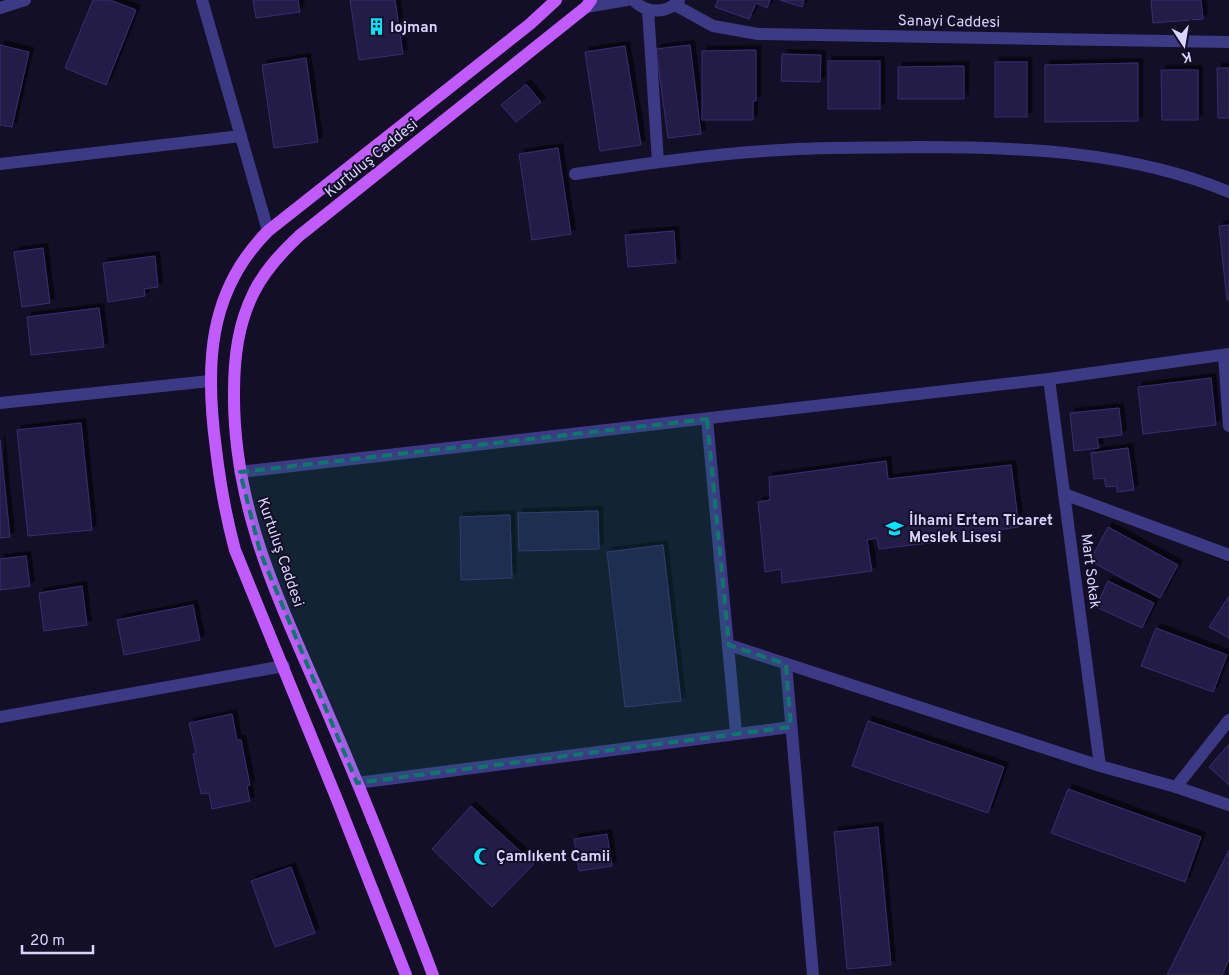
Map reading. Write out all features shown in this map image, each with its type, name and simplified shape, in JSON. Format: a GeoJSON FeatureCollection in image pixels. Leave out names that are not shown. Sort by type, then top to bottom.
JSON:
{"type":"FeatureCollection","features":[{"type":"Feature","properties":{"kind":"main road","name":"Kurtuluş Caddesi"},"geometry":{"type":"LineString","coordinates":[[406,975],[284,666],[244,574],[230,532],[220,477],[210,381],[214,336],[225,295],[247,256],[268,231],[530,24],[556,0]]}},
{"type":"Feature","properties":{"kind":"main road","name":"Kurtuluş Caddesi"},"geometry":{"type":"LineString","coordinates":[[433,975],[357,783],[260,552],[251,524],[240,472],[234,426],[236,347],[247,307],[270,267],[299,236],[588,3]]}},
{"type":"Feature","properties":{"kind":"street"},"geometry":{"type":"LineString","coordinates":[[0,8],[25,0]]}},
{"type":"Feature","properties":{"kind":"street"},"geometry":{"type":"LineString","coordinates":[[202,0],[268,231]]}},
{"type":"Feature","properties":{"kind":"street"},"geometry":{"type":"LineString","coordinates":[[588,3],[627,0]]}},
{"type":"Feature","properties":{"kind":"street"},"geometry":{"type":"LineString","coordinates":[[633,0],[648,10],[658,11],[677,2]]}},
{"type":"Feature","properties":{"kind":"street","name":"Sanayi Caddesi"},"geometry":{"type":"LineString","coordinates":[[677,2],[712,26],[758,34],[1229,42]]}},
{"type":"Feature","properties":{"kind":"street"},"geometry":{"type":"LineString","coordinates":[[648,10],[658,162]]}},
{"type":"Feature","properties":{"kind":"street"},"geometry":{"type":"LineString","coordinates":[[0,164],[241,136]]}},
{"type":"Feature","properties":{"kind":"street"},"geometry":{"type":"LineString","coordinates":[[575,174],[729,154],[825,148],[1016,149],[1054,152],[1129,164],[1229,192]]}},
{"type":"Feature","properties":{"kind":"street"},"geometry":{"type":"LineString","coordinates":[[240,472],[1049,379],[1226,355],[1229,426]]}},
{"type":"Feature","properties":{"kind":"street","name":"Mart Sokak"},"geometry":{"type":"LineString","coordinates":[[1049,379],[1100,766]]}},
{"type":"Feature","properties":{"kind":"street"},"geometry":{"type":"LineString","coordinates":[[0,403],[210,381]]}},
{"type":"Feature","properties":{"kind":"street"},"geometry":{"type":"LineString","coordinates":[[707,419],[736,732]]}},
{"type":"Feature","properties":{"kind":"street"},"geometry":{"type":"LineString","coordinates":[[1064,494],[1229,555]]}},
{"type":"Feature","properties":{"kind":"street"},"geometry":{"type":"LineString","coordinates":[[729,646],[1100,766],[1176,787],[1229,805]]}},
{"type":"Feature","properties":{"kind":"street"},"geometry":{"type":"LineString","coordinates":[[786,664],[813,975]]}},
{"type":"Feature","properties":{"kind":"street"},"geometry":{"type":"LineString","coordinates":[[0,717],[284,666]]}},
{"type":"Feature","properties":{"kind":"street"},"geometry":{"type":"LineString","coordinates":[[1176,787],[1229,720]]}},
{"type":"Feature","properties":{"kind":"street"},"geometry":{"type":"LineString","coordinates":[[357,783],[736,732],[791,727]]}},
{"type":"Feature","properties":{"kind":"highlighted area"},"geometry":{"type":"Polygon","coordinates":[[[707,419],[729,645],[786,664],[791,727],[357,783],[260,552],[240,472],[707,419]]]}},
{"type":"Feature","properties":{"kind":"building"},"geometry":{"type":"Polygon","coordinates":[[[93,0],[110,0],[136,10],[106,85],[65,68],[93,0]]]}},
{"type":"Feature","properties":{"kind":"building"},"geometry":{"type":"Polygon","coordinates":[[[253,0],[298,0],[300,12],[256,18],[253,0]]]}},
{"type":"Feature","properties":{"kind":"building","name":"lojman"},"geometry":{"type":"Polygon","coordinates":[[[350,0],[395,0],[403,54],[359,60],[350,0]]]}},
{"type":"Feature","properties":{"kind":"building"},"geometry":{"type":"Polygon","coordinates":[[[718,0],[770,0],[767,8],[756,3],[749,19],[715,7],[718,0]]]}},
{"type":"Feature","properties":{"kind":"building"},"geometry":{"type":"Polygon","coordinates":[[[780,0],[804,0],[802,7],[780,0]]]}},
{"type":"Feature","properties":{"kind":"building"},"geometry":{"type":"Polygon","coordinates":[[[1151,0],[1201,0],[1203,19],[1153,23],[1151,0]]]}},
{"type":"Feature","properties":{"kind":"building"},"geometry":{"type":"Polygon","coordinates":[[[0,45],[29,52],[12,127],[0,125],[0,45]]]}},
{"type":"Feature","properties":{"kind":"building"},"geometry":{"type":"Polygon","coordinates":[[[690,45],[701,134],[668,138],[656,49],[690,45]]]}},
{"type":"Feature","properties":{"kind":"building"},"geometry":{"type":"Polygon","coordinates":[[[625,46],[641,145],[600,151],[585,52],[625,46]]]}},
{"type":"Feature","properties":{"kind":"building"},"geometry":{"type":"Polygon","coordinates":[[[756,50],[756,101],[753,101],[753,120],[702,120],[702,51],[756,50]]]}},
{"type":"Feature","properties":{"kind":"building"},"geometry":{"type":"Polygon","coordinates":[[[782,54],[821,55],[820,82],[781,81],[782,54]]]}},
{"type":"Feature","properties":{"kind":"building"},"geometry":{"type":"Polygon","coordinates":[[[306,58],[318,142],[274,148],[262,65],[306,58]]]}},
{"type":"Feature","properties":{"kind":"building"},"geometry":{"type":"Polygon","coordinates":[[[828,61],[880,61],[880,109],[828,109],[828,61]]]}},
{"type":"Feature","properties":{"kind":"building"},"geometry":{"type":"Polygon","coordinates":[[[995,62],[1027,62],[1027,117],[995,117],[995,62]]]}},
{"type":"Feature","properties":{"kind":"building"},"geometry":{"type":"Polygon","coordinates":[[[1138,63],[1138,121],[1045,122],[1045,65],[1138,63]]]}},
{"type":"Feature","properties":{"kind":"building"},"geometry":{"type":"Polygon","coordinates":[[[964,66],[964,99],[898,99],[898,67],[964,66]]]}},
{"type":"Feature","properties":{"kind":"building"},"geometry":{"type":"Polygon","coordinates":[[[1217,68],[1229,68],[1229,118],[1218,118],[1217,68]]]}},
{"type":"Feature","properties":{"kind":"building"},"geometry":{"type":"Polygon","coordinates":[[[1161,70],[1198,70],[1198,120],[1162,120],[1161,70]]]}},
{"type":"Feature","properties":{"kind":"building"},"geometry":{"type":"Polygon","coordinates":[[[526,84],[541,102],[516,122],[501,105],[526,84]]]}},
{"type":"Feature","properties":{"kind":"building"},"geometry":{"type":"Polygon","coordinates":[[[558,148],[571,234],[532,240],[519,154],[558,148]]]}},
{"type":"Feature","properties":{"kind":"building"},"geometry":{"type":"Polygon","coordinates":[[[1229,225],[1229,300],[1227,300],[1219,226],[1229,225]]]}},
{"type":"Feature","properties":{"kind":"building"},"geometry":{"type":"Polygon","coordinates":[[[674,231],[676,263],[628,267],[625,235],[674,231]]]}},
{"type":"Feature","properties":{"kind":"building"},"geometry":{"type":"Polygon","coordinates":[[[43,248],[50,303],[22,307],[14,252],[43,248]]]}},
{"type":"Feature","properties":{"kind":"building"},"geometry":{"type":"Polygon","coordinates":[[[155,256],[158,287],[144,289],[145,296],[108,302],[103,263],[155,256]]]}},
{"type":"Feature","properties":{"kind":"building"},"geometry":{"type":"Polygon","coordinates":[[[99,308],[104,347],[31,355],[27,317],[99,308]]]}},
{"type":"Feature","properties":{"kind":"building"},"geometry":{"type":"Polygon","coordinates":[[[1211,378],[1216,425],[1143,434],[1138,387],[1211,378]]]}},
{"type":"Feature","properties":{"kind":"building"},"geometry":{"type":"Polygon","coordinates":[[[1119,408],[1122,435],[1097,438],[1099,448],[1074,451],[1070,413],[1119,408]]]}},
{"type":"Feature","properties":{"kind":"building"},"geometry":{"type":"Polygon","coordinates":[[[81,423],[92,530],[28,536],[17,430],[81,423]]]}},
{"type":"Feature","properties":{"kind":"building"},"geometry":{"type":"Polygon","coordinates":[[[0,440],[10,537],[0,538],[0,440]]]}},
{"type":"Feature","properties":{"kind":"building"},"geometry":{"type":"Polygon","coordinates":[[[1128,448],[1134,490],[1117,492],[1117,486],[1106,487],[1104,478],[1094,479],[1091,453],[1128,448]]]}},
{"type":"Feature","properties":{"kind":"building"},"geometry":{"type":"Polygon","coordinates":[[[886,461],[888,479],[1011,465],[1019,527],[996,530],[996,535],[879,549],[877,538],[867,540],[872,571],[782,583],[781,569],[765,572],[758,502],[770,500],[769,477],[886,461]]]}},
{"type":"Feature","properties":{"kind":"building"},"geometry":{"type":"Polygon","coordinates":[[[598,511],[599,549],[519,551],[518,513],[598,511]]]}},
{"type":"Feature","properties":{"kind":"building"},"geometry":{"type":"Polygon","coordinates":[[[510,515],[512,578],[461,580],[460,517],[510,515]]]}},
{"type":"Feature","properties":{"kind":"building"},"geometry":{"type":"Polygon","coordinates":[[[1108,527],[1178,565],[1160,598],[1090,561],[1108,527]]]}},
{"type":"Feature","properties":{"kind":"building"},"geometry":{"type":"Polygon","coordinates":[[[663,545],[681,701],[625,707],[607,552],[663,545]]]}},
{"type":"Feature","properties":{"kind":"building"},"geometry":{"type":"Polygon","coordinates":[[[26,556],[30,586],[0,590],[0,559],[26,556]]]}},
{"type":"Feature","properties":{"kind":"building"},"geometry":{"type":"Polygon","coordinates":[[[1108,581],[1154,603],[1142,628],[1096,607],[1108,581]]]}},
{"type":"Feature","properties":{"kind":"building"},"geometry":{"type":"Polygon","coordinates":[[[82,586],[87,625],[44,631],[39,593],[82,586]]]}},
{"type":"Feature","properties":{"kind":"building"},"geometry":{"type":"Polygon","coordinates":[[[1229,596],[1229,638],[1209,627],[1229,596]]]}},
{"type":"Feature","properties":{"kind":"building"},"geometry":{"type":"Polygon","coordinates":[[[193,605],[200,640],[124,655],[117,620],[193,605]]]}},
{"type":"Feature","properties":{"kind":"building"},"geometry":{"type":"Polygon","coordinates":[[[1156,628],[1227,655],[1213,692],[1141,666],[1156,628]]]}},
{"type":"Feature","properties":{"kind":"building"},"geometry":{"type":"Polygon","coordinates":[[[232,714],[237,740],[241,740],[250,785],[247,786],[250,801],[212,809],[209,793],[201,794],[193,754],[196,753],[189,723],[232,714]]]}},
{"type":"Feature","properties":{"kind":"building"},"geometry":{"type":"Polygon","coordinates":[[[868,721],[1004,767],[988,813],[852,766],[868,721]]]}},
{"type":"Feature","properties":{"kind":"building"},"geometry":{"type":"Polygon","coordinates":[[[1229,744],[1229,785],[1209,767],[1229,744]]]}},
{"type":"Feature","properties":{"kind":"building"},"geometry":{"type":"Polygon","coordinates":[[[1068,789],[1201,837],[1185,882],[1051,833],[1068,789]]]}},
{"type":"Feature","properties":{"kind":"building","name":"Çamlıkent Camii"},"geometry":{"type":"Polygon","coordinates":[[[471,806],[534,864],[492,907],[432,849],[471,806]]]}},
{"type":"Feature","properties":{"kind":"building"},"geometry":{"type":"Polygon","coordinates":[[[878,827],[891,965],[847,969],[834,832],[878,827]]]}},
{"type":"Feature","properties":{"kind":"building"},"geometry":{"type":"Polygon","coordinates":[[[607,834],[612,866],[579,871],[574,839],[607,834]]]}},
{"type":"Feature","properties":{"kind":"building"},"geometry":{"type":"Polygon","coordinates":[[[1229,850],[1229,960],[1222,975],[1167,975],[1229,850]]]}},
{"type":"Feature","properties":{"kind":"building"},"geometry":{"type":"Polygon","coordinates":[[[291,867],[315,933],[275,947],[251,881],[291,867]]]}},
{"type":"Feature","properties":{"kind":"place","name":"lojman"},"geometry":{"type":"Point","coordinates":[376,27]}},
{"type":"Feature","properties":{"kind":"place","name":"İlhami Ertem Ticaret Meslek Lisesi"},"geometry":{"type":"Point","coordinates":[895,529]}},
{"type":"Feature","properties":{"kind":"place","name":"Çamlıkent Camii"},"geometry":{"type":"Point","coordinates":[482,856]}}]}
